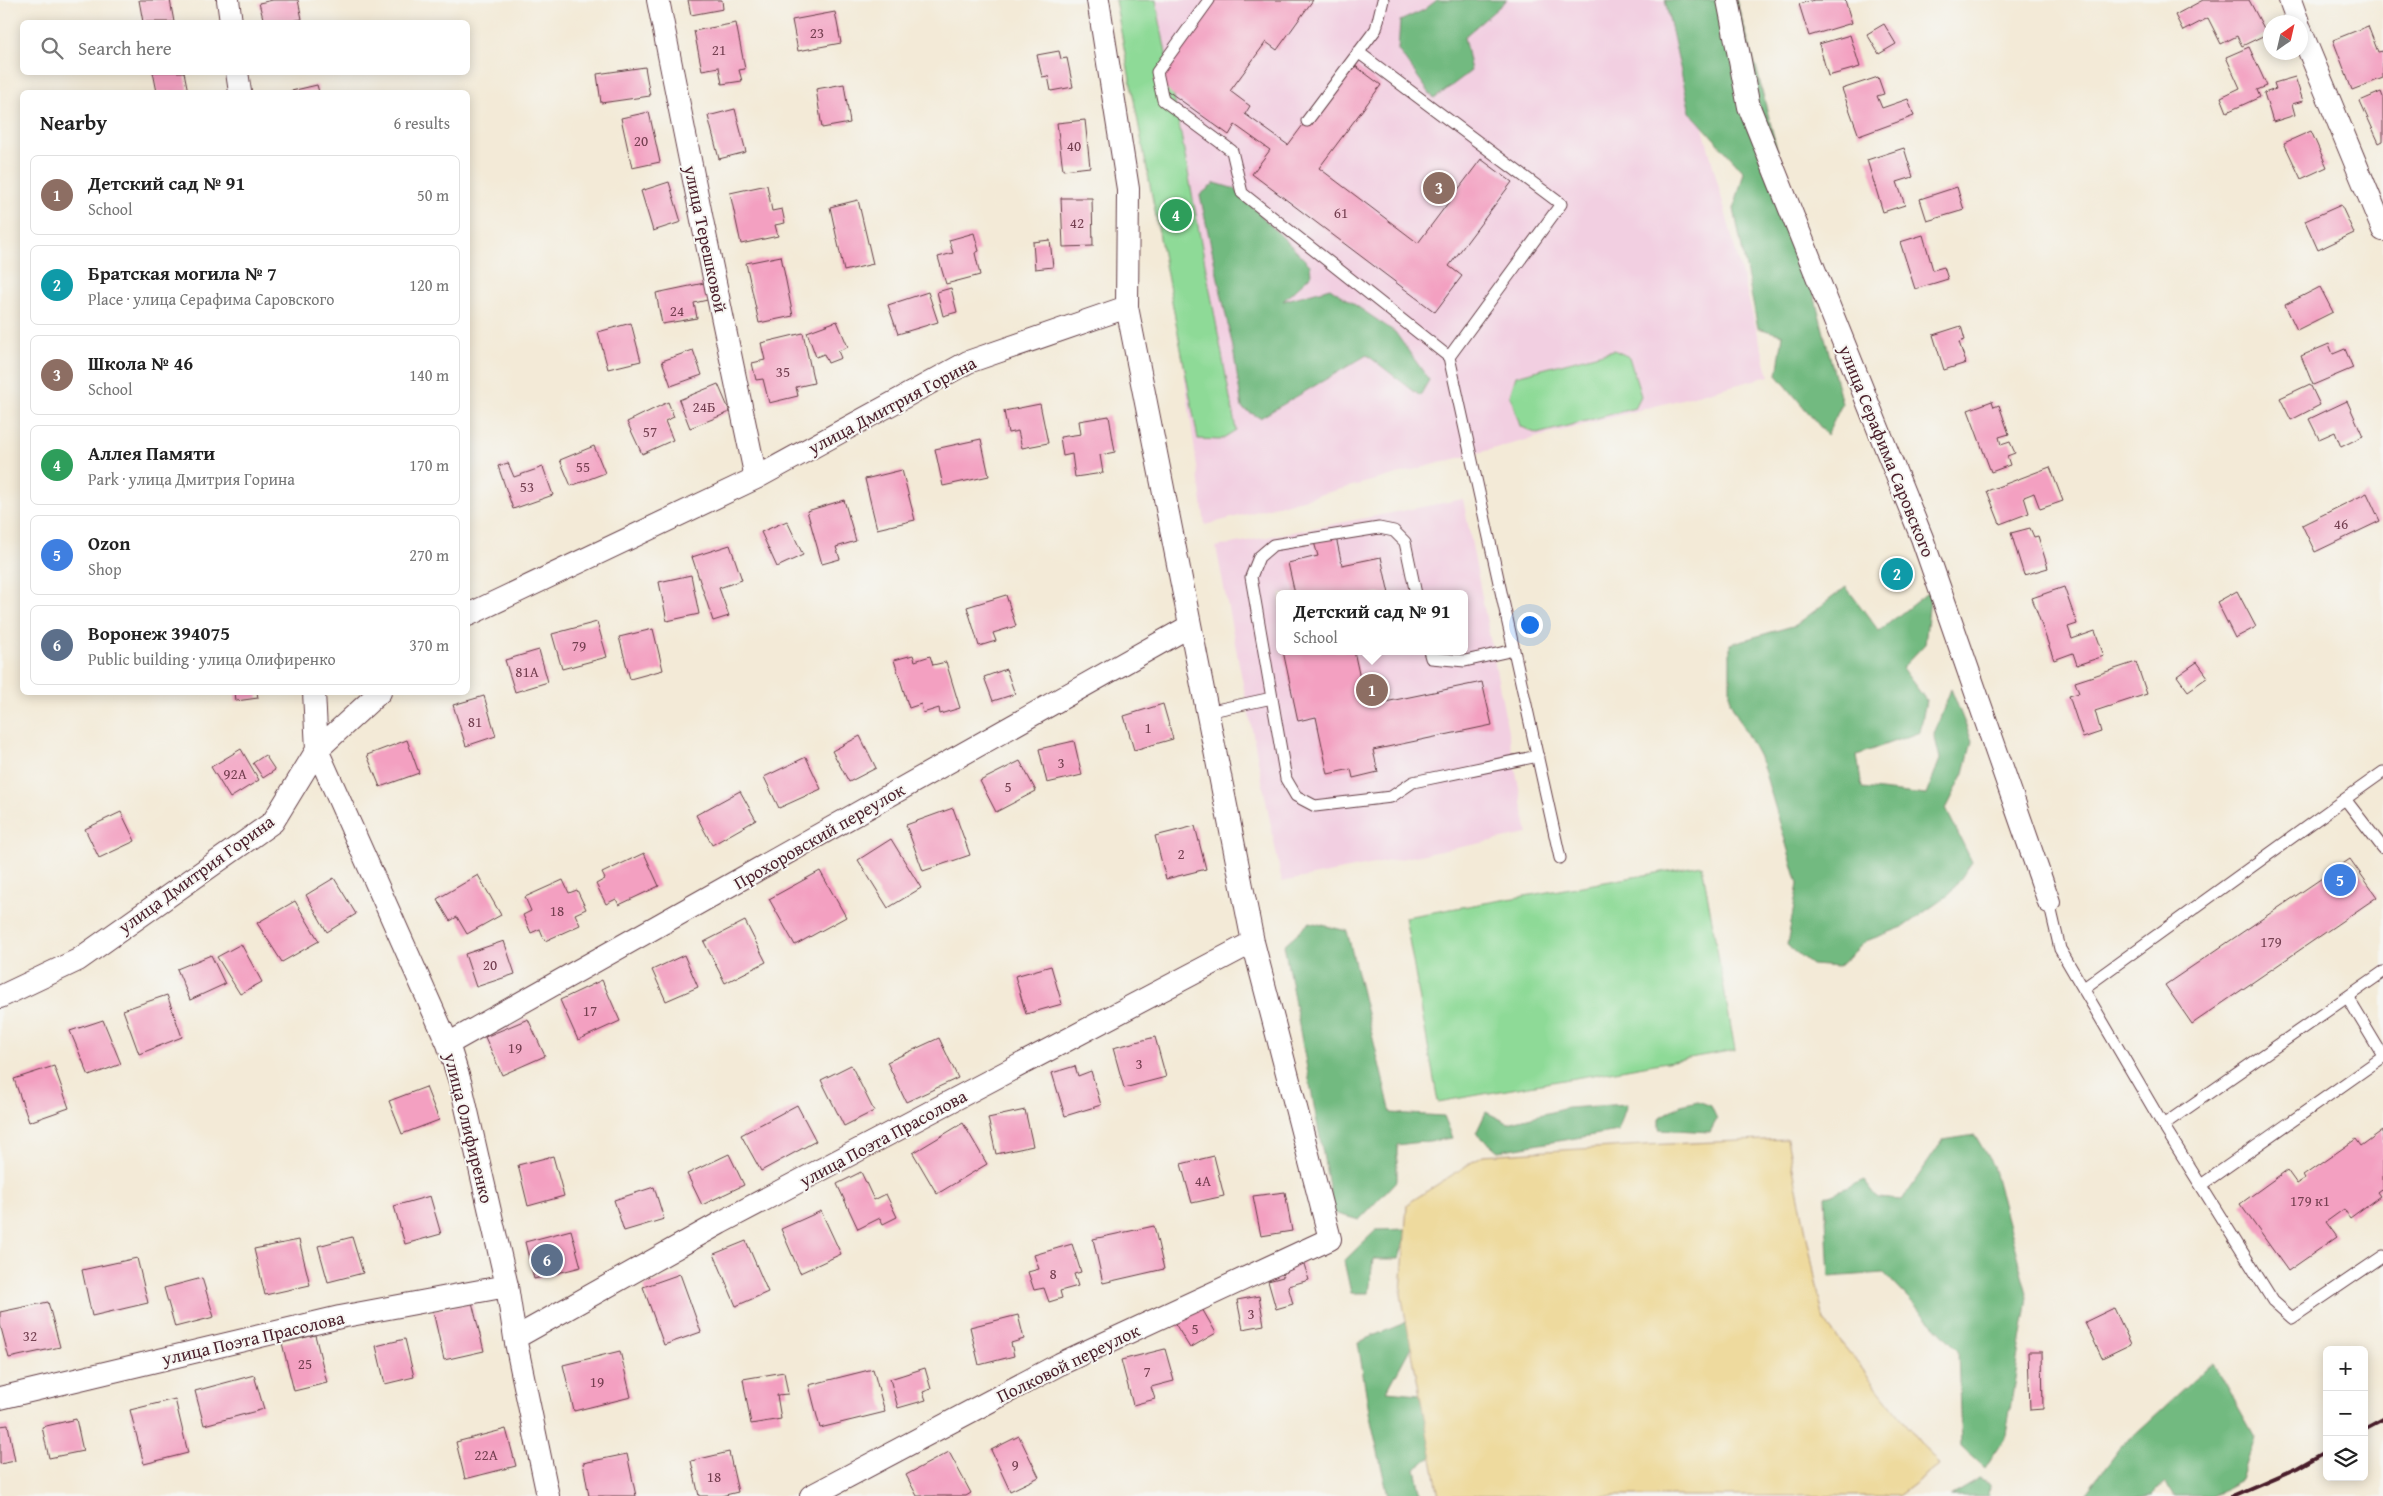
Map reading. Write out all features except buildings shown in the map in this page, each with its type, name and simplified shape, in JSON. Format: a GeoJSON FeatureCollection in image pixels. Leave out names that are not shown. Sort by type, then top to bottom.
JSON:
{"type":"FeatureCollection","features":[{"type":"Feature","properties":{"kind":"street"},"geometry":{"type":"LineString","coordinates":[[228,0],[231,20]]}},
{"type":"Feature","properties":{"kind":"street","name":"улица Терешковой"},"geometry":{"type":"LineString","coordinates":[[658,0],[756,478]]}},
{"type":"Feature","properties":{"kind":"street"},"geometry":{"type":"LineString","coordinates":[[1098,0],[1128,189],[1127,307],[1253,942]]}},
{"type":"Feature","properties":{"kind":"street","name":"улица Серафима Саровского"},"geometry":{"type":"LineString","coordinates":[[1728,0],[1749,107],[1922,538],[2048,902]]}},
{"type":"Feature","properties":{"kind":"street"},"geometry":{"type":"LineString","coordinates":[[2290,0],[2295,15]]}},
{"type":"Feature","properties":{"kind":"street"},"geometry":{"type":"LineString","coordinates":[[2308,48],[2383,230]]}},
{"type":"Feature","properties":{"kind":"street"},"geometry":{"type":"LineString","coordinates":[[237,75],[240,90]]}},
{"type":"Feature","properties":{"kind":"street","name":"улица Дмитрия Горина"},"geometry":{"type":"LineString","coordinates":[[470,614],[756,478],[968,362],[1127,307]]}},
{"type":"Feature","properties":{"kind":"street","name":"Прохоровский переулок"},"geometry":{"type":"LineString","coordinates":[[448,1044],[1190,626]]}},
{"type":"Feature","properties":{"kind":"street","name":"улица Олифиренко"},"geometry":{"type":"LineString","coordinates":[[314,695],[318,750],[448,1044],[461,1085],[508,1286],[514,1338],[548,1496]]}},
{"type":"Feature","properties":{"kind":"street","name":"улица Дмитрия Горина"},"geometry":{"type":"LineString","coordinates":[[0,997],[78,960],[273,822],[318,750],[377,695]]}},
{"type":"Feature","properties":{"kind":"street","name":"Полковой переулок"},"geometry":{"type":"LineString","coordinates":[[811,1496],[1060,1364],[1330,1239],[1253,942]]}},
{"type":"Feature","properties":{"kind":"street","name":"улица Поэта Прасолова"},"geometry":{"type":"LineString","coordinates":[[514,1338],[720,1223],[1253,942]]}},
{"type":"Feature","properties":{"kind":"street","name":"улица Поэта Прасолова"},"geometry":{"type":"LineString","coordinates":[[0,1398],[340,1317],[508,1286]]}},
{"type":"Feature","properties":{"kind":"lane"},"geometry":{"type":"LineString","coordinates":[[1209,0],[1157,72],[1163,100],[1232,151],[1242,193],[1449,356],[1560,858]]}},
{"type":"Feature","properties":{"kind":"lane"},"geometry":{"type":"LineString","coordinates":[[1307,121],[1376,29],[1383,0]]}},
{"type":"Feature","properties":{"kind":"lane"},"geometry":{"type":"LineString","coordinates":[[1358,52],[1561,204],[1449,356]]}},
{"type":"Feature","properties":{"kind":"lane"},"geometry":{"type":"LineString","coordinates":[[1415,590],[1405,542],[1394,532],[1379,528],[1273,545],[1259,556],[1251,576],[1286,779],[1296,796],[1315,806],[1391,797],[1413,782],[1538,756]]}},
{"type":"Feature","properties":{"kind":"lane"},"geometry":{"type":"LineString","coordinates":[[1430,655],[1431,658],[1465,661],[1514,650]]}},
{"type":"Feature","properties":{"kind":"lane"},"geometry":{"type":"LineString","coordinates":[[1207,712],[1272,698]]}},
{"type":"Feature","properties":{"kind":"lane"},"geometry":{"type":"LineString","coordinates":[[2084,988],[2383,772]]}},
{"type":"Feature","properties":{"kind":"lane"},"geometry":{"type":"LineString","coordinates":[[2345,799],[2383,848]]}},
{"type":"Feature","properties":{"kind":"lane"},"geometry":{"type":"LineString","coordinates":[[2048,902],[2060,949],[2163,1125],[2273,1301],[2292,1318],[2383,1256]]}},
{"type":"Feature","properties":{"kind":"lane"},"geometry":{"type":"LineString","coordinates":[[2163,1125],[2383,972]]}},
{"type":"Feature","properties":{"kind":"lane"},"geometry":{"type":"LineString","coordinates":[[2201,1184],[2383,1056],[2348,998]]}},
{"type":"Feature","properties":{"kind":"shaded area"},"geometry":{"type":"Polygon","coordinates":[[[1133,0],[1669,0],[1769,376],[1205,525],[1133,0]]]}},
{"type":"Feature","properties":{"kind":"shaded area"},"geometry":{"type":"Polygon","coordinates":[[[1463,499],[1528,834],[1282,882],[1216,547],[1463,499]]]}},
{"type":"Feature","properties":{"kind":"green space"},"geometry":{"type":"Polygon","coordinates":[[[1115,0],[1156,0],[1236,430],[1220,440],[1198,439],[1115,0]]]}},
{"type":"Feature","properties":{"kind":"green space"},"geometry":{"type":"Polygon","coordinates":[[[1437,0],[1507,0],[1464,37],[1471,71],[1434,99],[1398,50],[1400,21],[1424,10],[1437,0]]]}},
{"type":"Feature","properties":{"kind":"green space"},"geometry":{"type":"Polygon","coordinates":[[[1665,0],[1736,0],[1756,67],[1842,404],[1827,435],[1777,375],[1783,335],[1758,328],[1734,209],[1744,172],[1690,112],[1665,0]]]}},
{"type":"Feature","properties":{"kind":"green space"},"geometry":{"type":"Polygon","coordinates":[[[1215,183],[1235,189],[1310,265],[1311,275],[1283,301],[1330,288],[1395,332],[1429,380],[1420,396],[1367,355],[1260,418],[1242,408],[1233,348],[1200,195],[1215,183]]]}},
{"type":"Feature","properties":{"kind":"green space"},"geometry":{"type":"Polygon","coordinates":[[[1614,350],[1629,357],[1641,396],[1635,408],[1537,434],[1520,426],[1510,395],[1516,376],[1614,350]]]}},
{"type":"Feature","properties":{"kind":"green space"},"geometry":{"type":"Polygon","coordinates":[[[1846,587],[1879,631],[1931,590],[1925,644],[1902,668],[1926,700],[1920,732],[1857,755],[1862,788],[1926,795],[1940,759],[1934,734],[1951,689],[1972,741],[1964,773],[1946,809],[1972,862],[1950,894],[1903,927],[1866,941],[1838,967],[1812,965],[1787,945],[1798,884],[1762,763],[1730,702],[1730,644],[1796,625],[1846,587]]]}},
{"type":"Feature","properties":{"kind":"green space"},"geometry":{"type":"Polygon","coordinates":[[[1702,865],[1735,1050],[1438,1102],[1405,917],[1702,865]]]}},
{"type":"Feature","properties":{"kind":"green space"},"geometry":{"type":"Polygon","coordinates":[[[1310,922],[1347,931],[1391,1113],[1444,1116],[1453,1138],[1397,1145],[1397,1180],[1359,1220],[1334,1213],[1284,945],[1310,922]]]}},
{"type":"Feature","properties":{"kind":"green space"},"geometry":{"type":"Polygon","coordinates":[[[1698,1101],[1711,1106],[1717,1119],[1710,1132],[1659,1129],[1659,1118],[1681,1105],[1698,1101]]]}},
{"type":"Feature","properties":{"kind":"green space"},"geometry":{"type":"Polygon","coordinates":[[[1627,1104],[1618,1131],[1498,1151],[1476,1133],[1486,1112],[1508,1123],[1567,1108],[1627,1104]]]}},
{"type":"Feature","properties":{"kind":"green space"},"geometry":{"type":"Polygon","coordinates":[[[1975,1135],[1993,1166],[2028,1297],[2006,1435],[1985,1468],[1961,1446],[1958,1350],[1884,1273],[1829,1277],[1825,1197],[1864,1180],[1878,1198],[1902,1200],[1943,1140],[1975,1135]]]}},
{"type":"Feature","properties":{"kind":"green space"},"geometry":{"type":"Polygon","coordinates":[[[1407,1229],[1399,1259],[1373,1259],[1369,1293],[1351,1293],[1344,1261],[1376,1230],[1407,1229]]]}},
{"type":"Feature","properties":{"kind":"green space"},"geometry":{"type":"Polygon","coordinates":[[[1429,1313],[1387,1391],[1431,1395],[1447,1447],[1415,1468],[1421,1496],[1388,1496],[1369,1412],[1358,1342],[1429,1313]]]}},
{"type":"Feature","properties":{"kind":"green space"},"geometry":{"type":"Polygon","coordinates":[[[2213,1362],[2255,1437],[2241,1480],[2211,1496],[2174,1496],[2165,1482],[2152,1496],[2084,1496],[2121,1447],[2213,1362]]]}},
{"type":"Feature","properties":{"kind":"green space"},"geometry":{"type":"Polygon","coordinates":[[[1979,1479],[1990,1484],[1989,1496],[1950,1496],[1979,1479]]]}},
{"type":"Feature","properties":{"kind":"sand"},"geometry":{"type":"Polygon","coordinates":[[[1787,1139],[1824,1321],[1939,1465],[1898,1496],[1439,1496],[1401,1294],[1407,1204],[1483,1155],[1644,1145],[1787,1139]]]}},
{"type":"Feature","properties":{"kind":"railway"},"geometry":{"type":"LineString","coordinates":[[2368,1427],[2383,1419]]}},
{"type":"Feature","properties":{"kind":"railway"},"geometry":{"type":"LineString","coordinates":[[2232,1496],[2297,1468],[2323,1453]]}},
{"type":"Feature","properties":{"kind":"place","name":"Школа № 46"},"geometry":{"type":"Point","coordinates":[1439,188]}},
{"type":"Feature","properties":{"kind":"place","name":"Аллея Памяти"},"geometry":{"type":"Point","coordinates":[1176,215]}},
{"type":"Feature","properties":{"kind":"place","name":"Братская могила № 7"},"geometry":{"type":"Point","coordinates":[1897,574]}},
{"type":"Feature","properties":{"kind":"place","name":"Детский сад № 91"},"geometry":{"type":"Point","coordinates":[1372,690]}},
{"type":"Feature","properties":{"kind":"place","name":"Ozon"},"geometry":{"type":"Point","coordinates":[2340,880]}},
{"type":"Feature","properties":{"kind":"place","name":"Воронеж 394075"},"geometry":{"type":"Point","coordinates":[547,1260]}}]}
